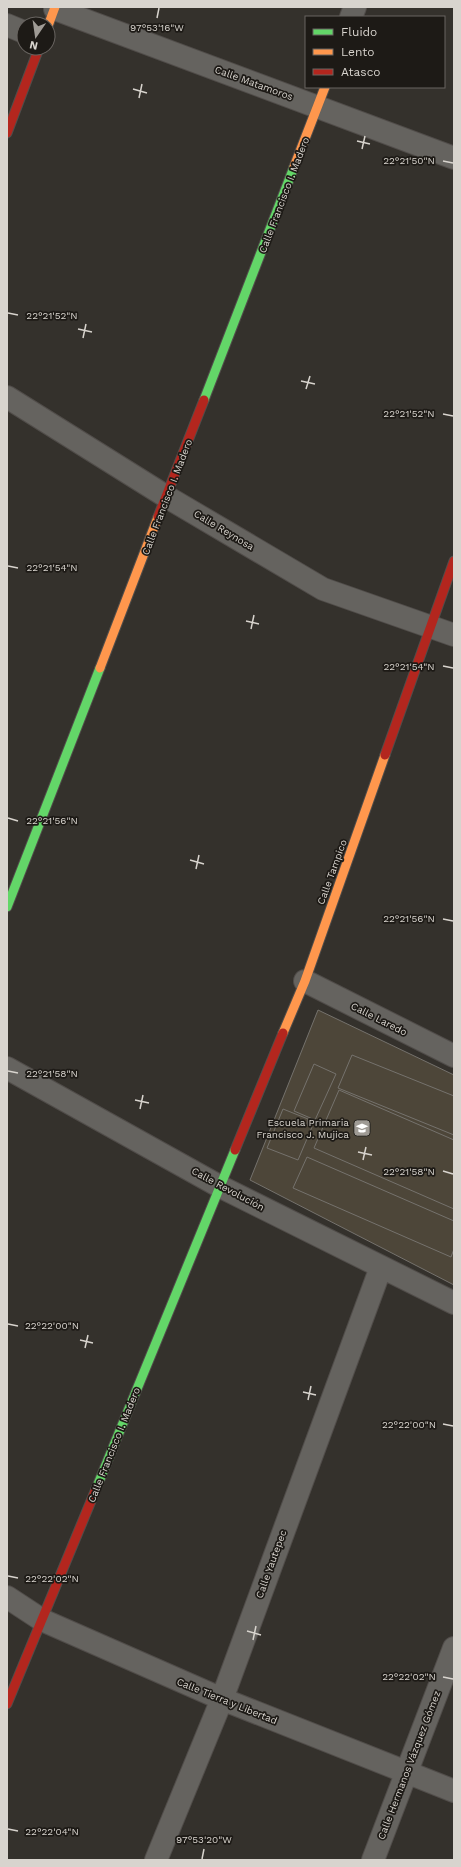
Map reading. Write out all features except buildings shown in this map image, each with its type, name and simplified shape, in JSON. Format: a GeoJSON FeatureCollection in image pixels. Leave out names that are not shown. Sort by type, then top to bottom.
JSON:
{"type":"FeatureCollection","features":[{"type":"Feature","properties":{"kind":"street","name":"Calle Matamoros"},"geometry":{"type":"LineString","coordinates":[[53,14],[322,97],[454,158]]}},
{"type":"Feature","properties":{"kind":"street"},"geometry":{"type":"LineString","coordinates":[[9,122],[36,56]]}},
{"type":"Feature","properties":{"kind":"street","name":"Calle Francisco I. Madero"},"geometry":{"type":"LineString","coordinates":[[7,907],[322,97]]}},
{"type":"Feature","properties":{"kind":"street","name":"Calle Reynosa"},"geometry":{"type":"LineString","coordinates":[[7,397],[167,497],[323,589],[454,635]]}},
{"type":"Feature","properties":{"kind":"street","name":"Calle Tampico"},"geometry":{"type":"LineString","coordinates":[[219,1186],[305,981],[432,627],[454,561]]}},
{"type":"Feature","properties":{"kind":"street","name":"Calle Laredo"},"geometry":{"type":"LineString","coordinates":[[305,981],[454,1056]]}},
{"type":"Feature","properties":{"kind":"street","name":"Calle Revolución"},"geometry":{"type":"LineString","coordinates":[[7,1068],[219,1186],[454,1303]]}},
{"type":"Feature","properties":{"kind":"street","name":"Calle Francisco I. Madero"},"geometry":{"type":"LineString","coordinates":[[7,1704],[219,1186]]}},
{"type":"Feature","properties":{"kind":"street","name":"Calle Yautepec"},"geometry":{"type":"LineString","coordinates":[[156,1860],[222,1700],[381,1267]]}},
{"type":"Feature","properties":{"kind":"street","name":"Calle Tierra y Libertad"},"geometry":{"type":"LineString","coordinates":[[7,1597],[42,1620],[222,1700],[454,1791]]}},
{"type":"Feature","properties":{"kind":"street","name":"Calle Hermanos Vázquez Gómez"},"geometry":{"type":"LineString","coordinates":[[373,1860],[454,1648]]}},
{"type":"Feature","properties":{"kind":"traffic: fast"},"geometry":{"type":"LineString","coordinates":[[204,400],[294,167]]}},
{"type":"Feature","properties":{"kind":"traffic: fast"},"geometry":{"type":"LineString","coordinates":[[7,907],[100,668]]}},
{"type":"Feature","properties":{"kind":"traffic: fast"},"geometry":{"type":"LineString","coordinates":[[96,1489],[235,1150]]}},
{"type":"Feature","properties":{"kind":"traffic: slow"},"geometry":{"type":"LineString","coordinates":[[52,16],[55,7]]}},
{"type":"Feature","properties":{"kind":"traffic: slow"},"geometry":{"type":"LineString","coordinates":[[294,167],[325,88]]}},
{"type":"Feature","properties":{"kind":"traffic: slow"},"geometry":{"type":"LineString","coordinates":[[100,668],[158,517]]}},
{"type":"Feature","properties":{"kind":"traffic: slow"},"geometry":{"type":"LineString","coordinates":[[283,1033],[305,981],[385,755]]}},
{"type":"Feature","properties":{"kind":"traffic: jam"},"geometry":{"type":"LineString","coordinates":[[7,133],[36,56]]}},
{"type":"Feature","properties":{"kind":"traffic: jam"},"geometry":{"type":"LineString","coordinates":[[158,517],[204,400]]}},
{"type":"Feature","properties":{"kind":"traffic: jam"},"geometry":{"type":"LineString","coordinates":[[385,755],[454,561]]}},
{"type":"Feature","properties":{"kind":"traffic: jam"},"geometry":{"type":"LineString","coordinates":[[235,1150],[283,1033]]}},
{"type":"Feature","properties":{"kind":"traffic: jam"},"geometry":{"type":"LineString","coordinates":[[7,1704],[96,1489]]}},
{"type":"Feature","properties":{"kind":"place","name":"Escuela Primaria Francisco J. Mujica"},"geometry":{"type":"Point","coordinates":[362,1128]}}]}
